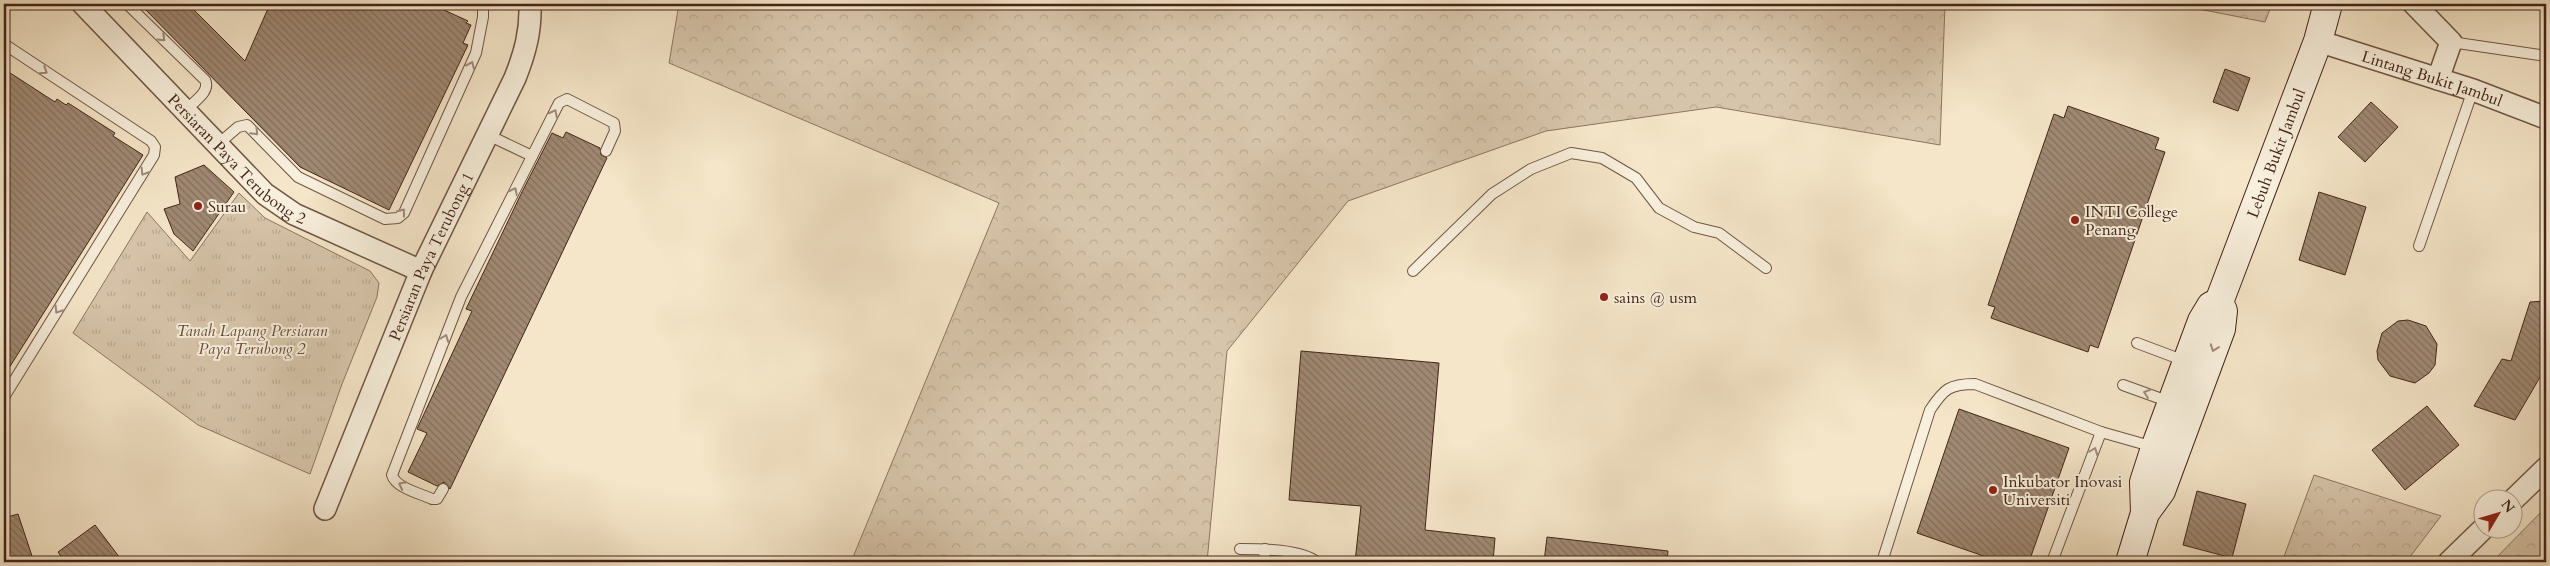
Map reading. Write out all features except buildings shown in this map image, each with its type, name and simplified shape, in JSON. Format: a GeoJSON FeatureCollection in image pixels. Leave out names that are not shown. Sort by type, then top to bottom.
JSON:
{"type":"FeatureCollection","features":[{"type":"Feature","properties":{"kind":"main road","name":"Lebuh Bukit Jambul"},"geometry":{"type":"LineString","coordinates":[[2130,562],[2145,513],[2144,482],[2171,402],[2202,321],[2211,306],[2219,302],[2318,41],[2328,4]]}},
{"type":"Feature","properties":{"kind":"main road","name":"Lebuh Bukit Jambul"},"geometry":{"type":"LineString","coordinates":[[2145,513],[2161,491],[2221,329],[2223,311],[2219,302]]}},
{"type":"Feature","properties":{"kind":"street","name":"Persiaran Paya Terubong 2"},"geometry":{"type":"LineString","coordinates":[[83,4],[265,194],[294,214],[421,271]]}},
{"type":"Feature","properties":{"kind":"street","name":"Persiaran Paya Terubong 1"},"geometry":{"type":"LineString","coordinates":[[325,509],[421,271],[488,135],[527,47],[530,4]]}},
{"type":"Feature","properties":{"kind":"street"},"geometry":{"type":"LineString","coordinates":[[2414,4],[2451,42],[2438,79]]}},
{"type":"Feature","properties":{"kind":"street","name":"Lintang Bukit Jambul"},"geometry":{"type":"LineString","coordinates":[[2318,41],[2473,90],[2546,118]]}},
{"type":"Feature","properties":{"kind":"street"},"geometry":{"type":"LineString","coordinates":[[2522,491],[2546,468]]}},
{"type":"Feature","properties":{"kind":"street"},"geometry":{"type":"LineString","coordinates":[[2449,562],[2474,538]]}},
{"type":"Feature","properties":{"kind":"lane"},"geometry":{"type":"LineString","coordinates":[[127,4],[205,80],[206,91],[185,111]]}},
{"type":"Feature","properties":{"kind":"lane"},"geometry":{"type":"LineString","coordinates":[[217,145],[238,127],[247,125],[298,178],[385,219],[398,218],[404,213],[476,53],[484,17],[483,4]]}},
{"type":"Feature","properties":{"kind":"lane"},"geometry":{"type":"LineString","coordinates":[[2451,42],[2546,56]]}},
{"type":"Feature","properties":{"kind":"lane"},"geometry":{"type":"LineString","coordinates":[[4,44],[151,141],[155,147],[154,155],[4,397]]}},
{"type":"Feature","properties":{"kind":"lane"},"geometry":{"type":"LineString","coordinates":[[2419,246],[2473,90]]}},
{"type":"Feature","properties":{"kind":"lane"},"geometry":{"type":"LineString","coordinates":[[443,489],[437,499],[432,499],[394,481],[392,475],[461,297],[558,103],[567,100],[614,123],[615,130],[606,151]]}},
{"type":"Feature","properties":{"kind":"lane"},"geometry":{"type":"LineString","coordinates":[[488,135],[532,156]]}},
{"type":"Feature","properties":{"kind":"lane"},"geometry":{"type":"LineString","coordinates":[[1413,271],[1492,194],[1531,169],[1571,153],[1602,158],[1636,178],[1660,208],[1694,227],[1719,233],[1766,268]]}},
{"type":"Feature","properties":{"kind":"lane"},"geometry":{"type":"LineString","coordinates":[[2137,343],[2186,361]]}},
{"type":"Feature","properties":{"kind":"lane"},"geometry":{"type":"LineString","coordinates":[[1882,562],[1930,410],[1941,394],[1956,384],[1975,384],[2101,432],[2155,448]]}},
{"type":"Feature","properties":{"kind":"lane"},"geometry":{"type":"LineString","coordinates":[[2122,385],[2171,402]]}},
{"type":"Feature","properties":{"kind":"lane"},"geometry":{"type":"LineString","coordinates":[[2052,562],[2101,432]]}},
{"type":"Feature","properties":{"kind":"lane"},"geometry":{"type":"LineString","coordinates":[[1240,549],[1265,549],[1310,556],[1317,562]]}},
{"type":"Feature","properties":{"kind":"lane"},"geometry":{"type":"LineString","coordinates":[[1264,562],[1265,549]]}},
{"type":"Feature","properties":{"kind":"green space"},"geometry":{"type":"Polygon","coordinates":[[[679,4],[1945,4],[1940,145],[1716,107],[1546,131],[1348,201],[1227,351],[1207,562],[851,562],[999,203],[669,63],[679,4]]]}},
{"type":"Feature","properties":{"kind":"green space"},"geometry":{"type":"Polygon","coordinates":[[[2173,4],[2272,4],[2265,22],[2173,4]]]}},
{"type":"Feature","properties":{"kind":"green space","name":"Tanah Lapang Persiaran Paya Terubong 2"},"geometry":{"type":"Polygon","coordinates":[[[239,193],[265,218],[370,271],[379,283],[377,297],[342,384],[310,474],[198,425],[73,333],[147,212],[190,261],[239,193]]]}},
{"type":"Feature","properties":{"kind":"green space"},"geometry":{"type":"Polygon","coordinates":[[[2314,475],[2441,516],[2406,562],[2282,562],[2314,475]]]}},
{"type":"Feature","properties":{"kind":"green space"},"geometry":{"type":"Polygon","coordinates":[[[2546,507],[2546,562],[2492,562],[2516,538],[2522,538],[2522,531],[2546,507]]]}},
{"type":"Feature","properties":{"kind":"place","name":"Surau"},"geometry":{"type":"Point","coordinates":[198,206]}},
{"type":"Feature","properties":{"kind":"place","name":"INTI College Penang"},"geometry":{"type":"Point","coordinates":[2075,220]}},
{"type":"Feature","properties":{"kind":"place","name":"sains @ usm"},"geometry":{"type":"Point","coordinates":[1604,297]}},
{"type":"Feature","properties":{"kind":"place","name":"Inkubator Inovasi Universiti"},"geometry":{"type":"Point","coordinates":[1993,490]}}]}
